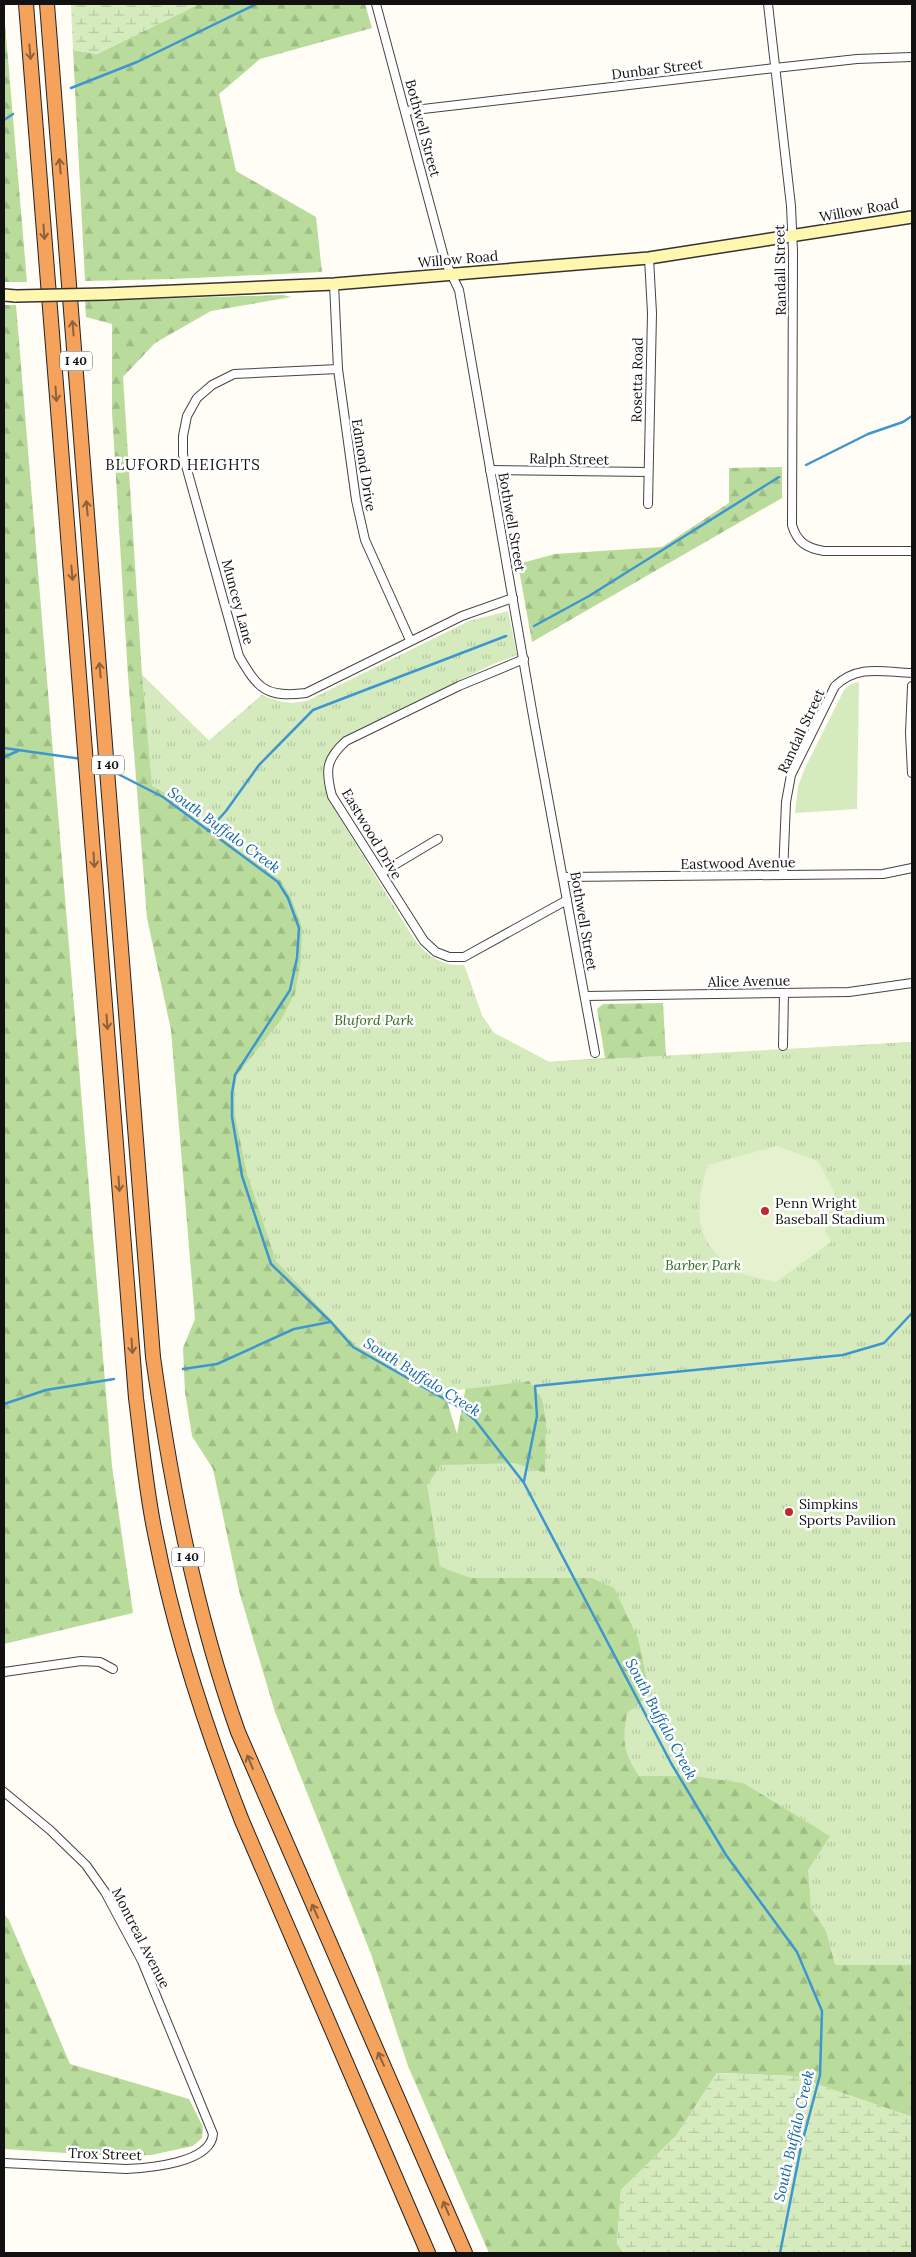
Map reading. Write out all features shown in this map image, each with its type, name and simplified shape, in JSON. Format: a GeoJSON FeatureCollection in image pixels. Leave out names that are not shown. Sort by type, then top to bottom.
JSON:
{"type":"FeatureCollection","features":[{"type":"Feature","properties":{"kind":"highway","name":"I 40"},"geometry":{"type":"LineString","coordinates":[[26,4],[136,1398],[156,1537],[189,1671],[216,1756],[242,1821],[428,2253]]}},
{"type":"Feature","properties":{"kind":"highway","name":"I 40"},"geometry":{"type":"LineString","coordinates":[[47,4],[153,1357],[172,1480],[199,1603],[218,1675],[258,1781],[465,2253]]}},
{"type":"Feature","properties":{"kind":"street","name":"Bothwell Street"},"geometry":{"type":"LineString","coordinates":[[376,4],[445,261],[459,290],[595,1053]]}},
{"type":"Feature","properties":{"kind":"street","name":"Randall Street"},"geometry":{"type":"LineString","coordinates":[[768,4],[793,236],[791,514],[796,537],[804,545],[824,551],[912,552]]}},
{"type":"Feature","properties":{"kind":"street","name":"Dunbar Street"},"geometry":{"type":"LineString","coordinates":[[406,111],[857,59],[912,57]]}},
{"type":"Feature","properties":{"kind":"street","name":"Willow Road"},"geometry":{"type":"LineString","coordinates":[[10,296],[105,294],[334,284],[649,258],[912,217]]}},
{"type":"Feature","properties":{"kind":"street","name":"Rosetta Road"},"geometry":{"type":"LineString","coordinates":[[648,504],[652,313],[649,258]]}},
{"type":"Feature","properties":{"kind":"street","name":"Edmond Drive"},"geometry":{"type":"LineString","coordinates":[[334,284],[338,369],[356,500],[365,540],[410,640]]}},
{"type":"Feature","properties":{"kind":"street","name":"Muncey Lane"},"geometry":{"type":"LineString","coordinates":[[338,369],[234,374],[212,385],[197,398],[187,416],[183,436],[183,455],[239,656],[252,679],[267,691],[285,696],[306,693],[462,616],[513,598]]}},
{"type":"Feature","properties":{"kind":"street","name":"Ralph Street"},"geometry":{"type":"LineString","coordinates":[[490,470],[648,472]]}},
{"type":"Feature","properties":{"kind":"street","name":"Eastwood Drive"},"geometry":{"type":"LineString","coordinates":[[524,658],[459,686],[346,741],[333,752],[328,765],[328,780],[332,796],[424,941],[436,952],[449,957],[464,957],[567,900]]}},
{"type":"Feature","properties":{"kind":"street","name":"Randall Street"},"geometry":{"type":"LineString","coordinates":[[783,875],[786,802],[791,776],[835,686],[846,676],[858,671],[912,673]]}},
{"type":"Feature","properties":{"kind":"street"},"geometry":{"type":"LineString","coordinates":[[912,686],[910,733],[912,773]]}},
{"type":"Feature","properties":{"kind":"street"},"geometry":{"type":"LineString","coordinates":[[381,873],[438,839]]}},
{"type":"Feature","properties":{"kind":"street","name":"Eastwood Avenue"},"geometry":{"type":"LineString","coordinates":[[563,878],[883,874],[912,868]]}},
{"type":"Feature","properties":{"kind":"street","name":"Alice Avenue"},"geometry":{"type":"LineString","coordinates":[[585,996],[849,992],[912,983]]}},
{"type":"Feature","properties":{"kind":"street"},"geometry":{"type":"LineString","coordinates":[[783,1046],[784,993]]}},
{"type":"Feature","properties":{"kind":"street"},"geometry":{"type":"LineString","coordinates":[[4,1672],[81,1661],[100,1662],[113,1669]]}},
{"type":"Feature","properties":{"kind":"street","name":"Montreal Avenue"},"geometry":{"type":"LineString","coordinates":[[4,1792],[50,1830],[86,1865],[105,1892],[142,1961],[211,2126]]}},
{"type":"Feature","properties":{"kind":"street","name":"Trox Street"},"geometry":{"type":"LineString","coordinates":[[4,2163],[126,2169],[145,2168],[202,2153],[213,2139],[211,2126]]}},
{"type":"Feature","properties":{"kind":"green space"},"geometry":{"type":"Polygon","coordinates":[[[71,4],[199,4],[97,54],[73,50],[71,4]]]}},
{"type":"Feature","properties":{"kind":"green space"},"geometry":{"type":"Polygon","coordinates":[[[199,4],[365,4],[372,28],[260,59],[219,94],[236,171],[316,217],[322,272],[85,281],[73,50],[97,54],[199,4]]]}},
{"type":"Feature","properties":{"kind":"green space"},"geometry":{"type":"Polygon","coordinates":[[[4,12],[5,24],[27,282],[4,282],[4,12]]]}},
{"type":"Feature","properties":{"kind":"green space"},"geometry":{"type":"Polygon","coordinates":[[[283,295],[291,297],[211,311],[155,343],[123,377],[142,675],[209,741],[262,695],[284,702],[307,701],[283,861],[457,1434],[510,1153],[464,965],[482,1016],[494,1033],[549,1062],[605,1058],[597,1009],[603,1004],[663,1003],[666,1057],[912,1042],[912,2117],[793,2076],[717,2073],[676,2136],[621,2190],[617,2244],[624,2253],[489,2253],[408,2066],[371,1954],[275,1712],[239,1591],[213,1469],[192,1436],[185,1392],[183,1348],[195,1319],[171,1030],[147,918],[128,676],[112,412],[112,324],[86,317],[85,301],[283,295]]]}},
{"type":"Feature","properties":{"kind":"green space"},"geometry":{"type":"Polygon","coordinates":[[[4,305],[16,305],[112,1466],[133,1613],[4,1644],[4,305]]]}},
{"type":"Feature","properties":{"kind":"green space"},"geometry":{"type":"Polygon","coordinates":[[[782,467],[782,498],[532,642],[518,564],[555,554],[662,547],[729,503],[729,468],[782,467]]]}},
{"type":"Feature","properties":{"kind":"green space","name":"Barber Park"},"geometry":{"type":"Polygon","coordinates":[[[508,611],[517,655],[491,665],[342,738],[329,755],[323,779],[333,807],[414,939],[436,959],[449,964],[464,965],[482,1016],[494,1033],[549,1062],[912,1042],[912,1965],[835,1965],[826,1931],[811,1908],[808,1870],[830,1836],[743,1783],[692,1776],[639,1776],[625,1746],[625,1723],[627,1713],[650,1694],[638,1638],[614,1588],[592,1578],[471,1578],[440,1567],[427,1485],[441,1465],[515,1463],[545,1473],[546,1420],[542,1399],[529,1381],[458,1390],[440,1389],[425,1384],[355,1345],[276,1261],[247,1174],[235,1116],[234,1093],[237,1075],[281,1020],[295,993],[301,961],[302,927],[290,895],[280,880],[220,837],[210,825],[179,801],[152,786],[142,675],[209,741],[262,695],[284,702],[307,701],[469,621],[508,611]]]}},
{"type":"Feature","properties":{"kind":"green space"},"geometry":{"type":"Polygon","coordinates":[[[859,682],[857,809],[795,813],[798,787],[804,770],[844,690],[851,684],[859,682]]]}},
{"type":"Feature","properties":{"kind":"green space","name":"Penn Wright Baseball Stadium"},"geometry":{"type":"Polygon","coordinates":[[[777,1146],[818,1161],[835,1193],[825,1231],[831,1242],[776,1282],[738,1272],[722,1260],[709,1245],[704,1234],[699,1212],[702,1188],[708,1165],[777,1146]]]}},
{"type":"Feature","properties":{"kind":"green space"},"geometry":{"type":"Polygon","coordinates":[[[4,1914],[9,1920],[70,2064],[189,2099],[203,2127],[202,2138],[193,2146],[151,2155],[114,2156],[4,2149],[4,1914]]]}},
{"type":"Feature","properties":{"kind":"green space"},"geometry":{"type":"Polygon","coordinates":[[[717,2073],[793,2076],[912,2117],[912,2253],[624,2253],[617,2244],[621,2190],[676,2136],[717,2073]]]}},
{"type":"Feature","properties":{"kind":"waterway"},"geometry":{"type":"LineString","coordinates":[[71,88],[137,62],[256,4]]}},
{"type":"Feature","properties":{"kind":"waterway"},"geometry":{"type":"LineString","coordinates":[[4,120],[13,114]]}},
{"type":"Feature","properties":{"kind":"waterway"},"geometry":{"type":"LineString","coordinates":[[806,465],[868,434],[903,422],[912,416]]}},
{"type":"Feature","properties":{"kind":"waterway"},"geometry":{"type":"LineString","coordinates":[[534,626],[589,596],[779,477]]}},
{"type":"Feature","properties":{"kind":"waterway"},"geometry":{"type":"LineString","coordinates":[[208,831],[226,811],[259,765],[313,710],[506,636]]}},
{"type":"Feature","properties":{"kind":"waterway","name":"South Buffalo Creek"},"geometry":{"type":"LineString","coordinates":[[4,748],[82,759]]}},
{"type":"Feature","properties":{"kind":"waterway"},"geometry":{"type":"LineString","coordinates":[[4,757],[18,751]]}},
{"type":"Feature","properties":{"kind":"waterway","name":"South Buffalo Creek"},"geometry":{"type":"LineString","coordinates":[[112,771],[163,797],[278,882],[288,898],[299,928],[297,958],[290,990],[235,1075],[232,1093],[232,1117],[242,1176],[271,1264],[331,1322],[353,1347],[462,1409],[475,1420],[524,1483],[671,1763],[726,1855],[797,1952],[822,2011],[820,2075],[801,2147],[780,2253]]}},
{"type":"Feature","properties":{"kind":"waterway"},"geometry":{"type":"LineString","coordinates":[[524,1481],[537,1416],[535,1386],[843,1355],[884,1343],[912,1313]]}},
{"type":"Feature","properties":{"kind":"waterway"},"geometry":{"type":"LineString","coordinates":[[183,1369],[217,1364],[294,1329],[330,1322]]}},
{"type":"Feature","properties":{"kind":"waterway"},"geometry":{"type":"LineString","coordinates":[[4,1404],[46,1390],[114,1379]]}},
{"type":"Feature","properties":{"kind":"place","name":"Penn Wright Baseball Stadium"},"geometry":{"type":"Point","coordinates":[765,1211]}},
{"type":"Feature","properties":{"kind":"place","name":"Simpkins Sports Pavilion"},"geometry":{"type":"Point","coordinates":[789,1512]}},
{"type":"Feature","properties":{"kind":"district","name":"BLUFORD HEIGHTS"},"geometry":{"type":"Point","coordinates":[183,465]}},
{"type":"Feature","properties":{"kind":"park label","name":"Bluford Park"},"geometry":{"type":"Point","coordinates":[374,1020]}}]}
